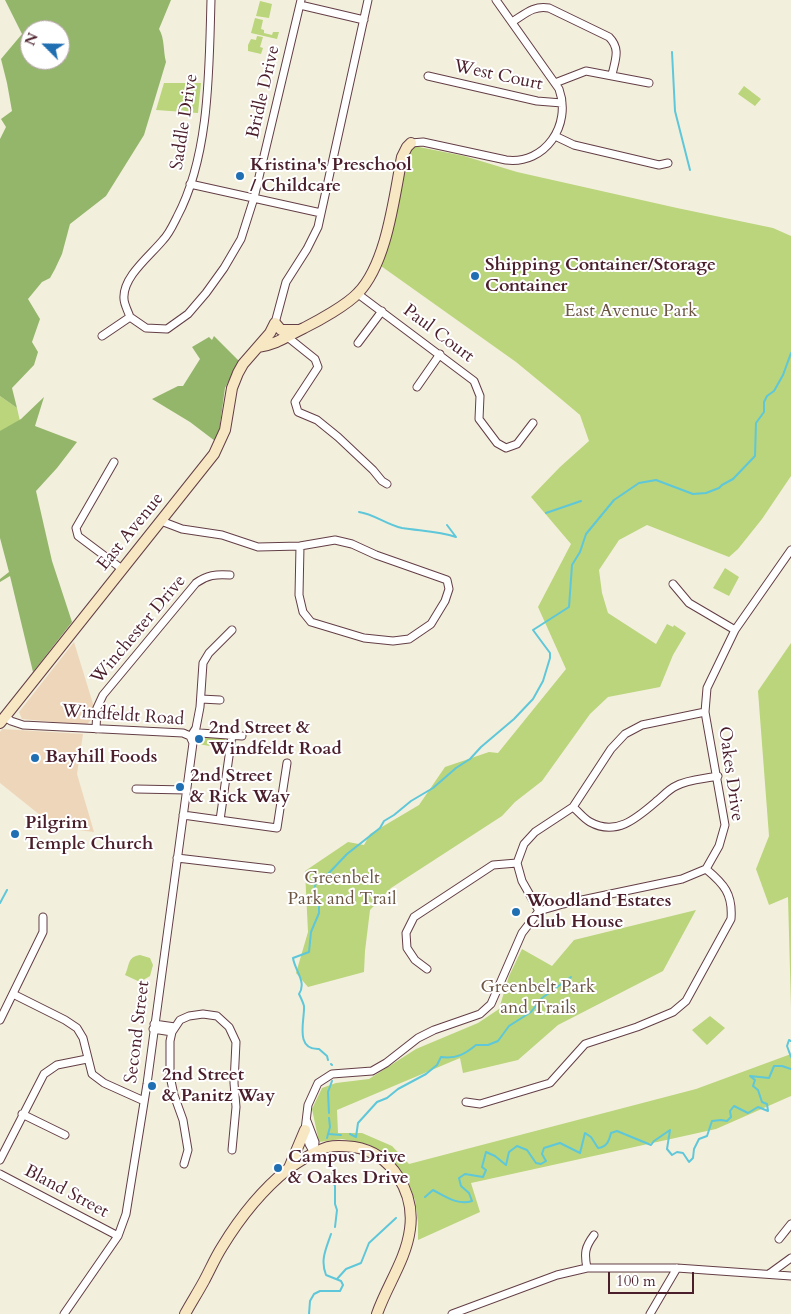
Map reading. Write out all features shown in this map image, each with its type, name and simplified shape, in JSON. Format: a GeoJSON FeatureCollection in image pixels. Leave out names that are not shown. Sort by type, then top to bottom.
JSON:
{"type":"FeatureCollection","features":[{"type":"Feature","properties":{"kind":"street","name":"Saddle Drive"},"geometry":{"type":"LineString","coordinates":[[130,317],[123,298],[128,279],[165,238],[178,216],[190,184],[200,147],[208,91],[211,0]]}},
{"type":"Feature","properties":{"kind":"street"},"geometry":{"type":"LineString","coordinates":[[368,0],[318,227],[286,282],[281,330],[316,359],[318,367],[295,402],[298,412],[317,420],[338,437],[387,484]]}},
{"type":"Feature","properties":{"kind":"street"},"geometry":{"type":"LineString","coordinates":[[411,142],[423,142],[516,161],[530,158],[541,152],[555,136],[561,120],[561,95],[555,83],[496,0]]}},
{"type":"Feature","properties":{"kind":"street"},"geometry":{"type":"LineString","coordinates":[[300,3],[364,20]]}},
{"type":"Feature","properties":{"kind":"street","name":"Bridle Drive"},"geometry":{"type":"LineString","coordinates":[[130,317],[146,328],[167,329],[188,314],[224,268],[241,239],[254,198],[300,3]]}},
{"type":"Feature","properties":{"kind":"street"},"geometry":{"type":"LineString","coordinates":[[512,22],[532,9],[549,8],[610,37],[617,49],[612,75]]}},
{"type":"Feature","properties":{"kind":"street"},"geometry":{"type":"LineString","coordinates":[[555,83],[586,71],[649,83]]}},
{"type":"Feature","properties":{"kind":"street","name":"West Court"},"geometry":{"type":"LineString","coordinates":[[428,76],[537,101],[562,103]]}},
{"type":"Feature","properties":{"kind":"street"},"geometry":{"type":"LineString","coordinates":[[555,136],[574,145],[660,165],[668,163]]}},
{"type":"Feature","properties":{"kind":"street","name":"East Avenue"},"geometry":{"type":"LineString","coordinates":[[3,720],[214,454],[225,430],[234,380],[243,364],[270,333],[281,330],[299,330],[320,320],[358,294],[382,252],[402,157],[411,142]]}},
{"type":"Feature","properties":{"kind":"street"},"geometry":{"type":"LineString","coordinates":[[190,184],[321,213]]}},
{"type":"Feature","properties":{"kind":"street","name":"Paul Court"},"geometry":{"type":"LineString","coordinates":[[358,294],[474,381],[480,396],[479,419],[497,443],[506,448],[516,444],[533,424]]}},
{"type":"Feature","properties":{"kind":"street"},"geometry":{"type":"LineString","coordinates":[[358,343],[382,311]]}},
{"type":"Feature","properties":{"kind":"street"},"geometry":{"type":"LineString","coordinates":[[102,336],[130,317]]}},
{"type":"Feature","properties":{"kind":"street","name":"East Avenue"},"geometry":{"type":"LineString","coordinates":[[258,347],[271,345],[281,330]]}},
{"type":"Feature","properties":{"kind":"street"},"geometry":{"type":"LineString","coordinates":[[417,387],[440,354]]}},
{"type":"Feature","properties":{"kind":"street"},"geometry":{"type":"LineString","coordinates":[[114,462],[76,528],[78,536],[122,569]]}},
{"type":"Feature","properties":{"kind":"street"},"geometry":{"type":"LineString","coordinates":[[161,521],[182,529],[222,535],[258,547],[300,546],[335,540],[352,544],[376,555],[447,580],[449,588],[445,601],[431,624],[409,639],[393,641],[364,638],[311,622],[303,612],[299,595],[300,546]]}},
{"type":"Feature","properties":{"kind":"street","name":"Oakes Drive"},"geometry":{"type":"LineString","coordinates":[[706,868],[719,846],[725,825],[718,776],[705,712],[707,688],[735,630],[791,550]]}},
{"type":"Feature","properties":{"kind":"street","name":"Winchester Drive"},"geometry":{"type":"LineString","coordinates":[[96,729],[98,708],[103,695],[196,582],[216,574],[230,575]]}},
{"type":"Feature","properties":{"kind":"street"},"geometry":{"type":"LineString","coordinates":[[673,584],[690,603],[735,630]]}},
{"type":"Feature","properties":{"kind":"street"},"geometry":{"type":"LineString","coordinates":[[190,736],[196,728],[204,663],[209,653],[232,630]]}},
{"type":"Feature","properties":{"kind":"street"},"geometry":{"type":"LineString","coordinates":[[201,699],[220,700]]}},
{"type":"Feature","properties":{"kind":"street"},"geometry":{"type":"LineString","coordinates":[[539,911],[522,881],[517,863],[524,844],[535,832],[573,807],[611,749],[625,734],[642,725],[705,712]]}},
{"type":"Feature","properties":{"kind":"street","name":"Windfeldt Road"},"geometry":{"type":"LineString","coordinates":[[3,720],[23,725],[183,733],[190,736],[200,733],[242,736]]}},
{"type":"Feature","properties":{"kind":"street"},"geometry":{"type":"LineString","coordinates":[[220,820],[232,735]]}},
{"type":"Feature","properties":{"kind":"street","name":"Second Street"},"geometry":{"type":"LineString","coordinates":[[64,1314],[118,1236],[126,1214],[144,1101],[187,790],[193,743],[190,736]]}},
{"type":"Feature","properties":{"kind":"street"},"geometry":{"type":"LineString","coordinates":[[183,815],[277,828],[287,763]]}},
{"type":"Feature","properties":{"kind":"street"},"geometry":{"type":"LineString","coordinates":[[573,807],[582,817],[598,826],[607,828],[622,827],[644,812],[675,786],[718,776]]}},
{"type":"Feature","properties":{"kind":"street"},"geometry":{"type":"LineString","coordinates":[[136,789],[187,790]]}},
{"type":"Feature","properties":{"kind":"street"},"geometry":{"type":"LineString","coordinates":[[177,858],[271,870]]}},
{"type":"Feature","properties":{"kind":"street"},"geometry":{"type":"LineString","coordinates":[[427,969],[415,960],[407,948],[406,933],[414,917],[492,865],[517,863]]}},
{"type":"Feature","properties":{"kind":"street"},"geometry":{"type":"LineString","coordinates":[[289,1169],[306,1126],[308,1105],[318,1083],[332,1074],[372,1071],[386,1063],[418,1038],[434,1030],[480,1014],[491,1004],[522,933],[539,911],[682,879],[706,868],[720,881],[728,893],[732,905],[731,919],[686,1001],[673,1012],[637,1027],[585,1044],[550,1082],[480,1104],[466,1102]]}},
{"type":"Feature","properties":{"kind":"street"},"geometry":{"type":"LineString","coordinates":[[0,1020],[43,932],[43,918]]}},
{"type":"Feature","properties":{"kind":"street"},"geometry":{"type":"LineString","coordinates":[[13,994],[77,1028],[83,1038],[92,1074],[104,1083],[144,1101]]}},
{"type":"Feature","properties":{"kind":"street"},"geometry":{"type":"LineString","coordinates":[[184,1164],[188,1150],[184,1120],[174,1095],[170,1076],[170,1042],[180,1020],[189,1016],[203,1014],[216,1016],[229,1026],[236,1042],[234,1083],[236,1107],[232,1150]]}},
{"type":"Feature","properties":{"kind":"street"},"geometry":{"type":"LineString","coordinates":[[154,1026],[174,1030]]}},
{"type":"Feature","properties":{"kind":"street"},"geometry":{"type":"LineString","coordinates":[[0,1160],[44,1074],[56,1065],[87,1059]]}},
{"type":"Feature","properties":{"kind":"street"},"geometry":{"type":"LineString","coordinates":[[22,1114],[65,1135]]}},
{"type":"Feature","properties":{"kind":"street"},"geometry":{"type":"LineString","coordinates":[[306,1126],[315,1142],[314,1153]]}},
{"type":"Feature","properties":{"kind":"street"},"geometry":{"type":"LineString","coordinates":[[185,1314],[221,1248],[243,1217],[264,1193],[289,1169],[314,1153],[329,1146],[345,1146],[372,1152],[385,1160],[394,1170],[408,1196],[410,1228],[408,1243],[402,1260],[384,1294],[377,1314]]}},
{"type":"Feature","properties":{"kind":"street","name":"Bland Street"},"geometry":{"type":"LineString","coordinates":[[0,1174],[118,1236]]}},
{"type":"Feature","properties":{"kind":"street"},"geometry":{"type":"LineString","coordinates":[[779,1239],[791,1224]]}},
{"type":"Feature","properties":{"kind":"street"},"geometry":{"type":"LineString","coordinates":[[586,1268],[584,1254],[589,1241],[594,1235]]}},
{"type":"Feature","properties":{"kind":"street"},"geometry":{"type":"LineString","coordinates":[[769,1274],[791,1258]]}},
{"type":"Feature","properties":{"kind":"street"},"geometry":{"type":"LineString","coordinates":[[452,1314],[557,1275],[586,1268],[677,1268],[791,1276]]}},
{"type":"Feature","properties":{"kind":"street"},"geometry":{"type":"LineString","coordinates":[[650,1314],[677,1268]]}},
{"type":"Feature","properties":{"kind":"shaded area"},"geometry":{"type":"Polygon","coordinates":[[[74,642],[94,707],[91,720],[86,725],[22,719],[19,712],[74,642]]]}},
{"type":"Feature","properties":{"kind":"shaded area"},"geometry":{"type":"Polygon","coordinates":[[[2,729],[83,734],[77,774],[94,832],[55,827],[0,783],[0,732],[2,729]]]}},
{"type":"Feature","properties":{"kind":"green space"},"geometry":{"type":"Polygon","coordinates":[[[5,0],[171,0],[159,29],[166,62],[144,135],[106,196],[70,224],[62,254],[50,278],[42,282],[28,299],[40,319],[32,342],[38,352],[34,365],[12,388],[17,408],[0,396],[0,139],[6,127],[1,119],[12,111],[1,59],[20,36],[20,70],[70,70],[70,20],[20,20],[20,30],[5,0]]]}},
{"type":"Feature","properties":{"kind":"green space"},"geometry":{"type":"Polygon","coordinates":[[[260,1],[272,4],[269,18],[256,16],[260,1]]]}},
{"type":"Feature","properties":{"kind":"green space"},"geometry":{"type":"Polygon","coordinates":[[[255,18],[263,20],[261,29],[264,30],[264,33],[272,35],[273,32],[279,32],[277,39],[251,33],[255,18]]]}},
{"type":"Feature","properties":{"kind":"green space"},"geometry":{"type":"Polygon","coordinates":[[[257,36],[263,37],[260,47],[263,48],[261,54],[248,51],[251,39],[256,40],[257,36]]]}},
{"type":"Feature","properties":{"kind":"green space"},"geometry":{"type":"Polygon","coordinates":[[[164,83],[201,83],[198,113],[156,110],[164,83]]]}},
{"type":"Feature","properties":{"kind":"green space"},"geometry":{"type":"Polygon","coordinates":[[[744,86],[761,99],[755,106],[738,94],[744,86]]]}},
{"type":"Feature","properties":{"kind":"green space"},"geometry":{"type":"Polygon","coordinates":[[[414,146],[464,156],[517,172],[773,228],[791,236],[791,476],[762,519],[738,549],[729,557],[647,525],[619,540],[599,570],[602,593],[608,613],[656,644],[667,624],[673,627],[674,625],[686,633],[673,655],[660,687],[608,697],[590,714],[542,781],[515,802],[502,816],[391,888],[370,910],[364,972],[308,987],[296,973],[308,932],[305,871],[348,842],[364,845],[370,834],[419,805],[445,767],[489,752],[498,753],[566,669],[538,607],[571,544],[531,497],[589,441],[580,415],[561,399],[516,362],[381,266],[408,153],[414,146]]]}},
{"type":"Feature","properties":{"kind":"green space"},"geometry":{"type":"Polygon","coordinates":[[[214,336],[239,361],[225,388],[219,432],[215,441],[190,422],[152,399],[178,386],[183,386],[200,359],[192,347],[209,337],[212,340],[214,336]]]}},
{"type":"Feature","properties":{"kind":"green space"},"geometry":{"type":"Polygon","coordinates":[[[0,396],[17,408],[36,491],[0,512],[0,396]]]}},
{"type":"Feature","properties":{"kind":"green space"},"geometry":{"type":"Polygon","coordinates":[[[44,397],[35,426],[77,442],[36,491],[52,561],[72,622],[33,672],[10,576],[0,582],[0,579],[9,572],[0,538],[0,431],[21,419],[44,397]]]}},
{"type":"Feature","properties":{"kind":"green space"},"geometry":{"type":"Polygon","coordinates":[[[725,568],[739,577],[729,596],[713,588],[725,568]]]}},
{"type":"Feature","properties":{"kind":"green space"},"geometry":{"type":"Polygon","coordinates":[[[791,643],[791,1007],[788,897],[769,905],[756,869],[769,836],[758,691],[791,643]]]}},
{"type":"Feature","properties":{"kind":"green space"},"geometry":{"type":"Polygon","coordinates":[[[201,736],[224,738],[228,744],[227,749],[198,744],[201,736]]]}},
{"type":"Feature","properties":{"kind":"green space","name":"Greenbelt Park and Trails"},"geometry":{"type":"Polygon","coordinates":[[[696,910],[663,971],[558,1025],[518,1060],[463,1073],[460,1058],[337,1110],[338,1133],[362,1133],[392,1146],[409,1164],[696,1089],[791,1054],[791,1096],[716,1129],[471,1183],[480,1212],[418,1240],[415,1200],[407,1179],[370,1145],[342,1139],[319,1142],[312,1109],[322,1088],[336,1083],[369,1079],[416,1049],[478,1023],[499,1009],[509,976],[522,949],[552,966],[574,940],[696,910]]]}},
{"type":"Feature","properties":{"kind":"green space"},"geometry":{"type":"Polygon","coordinates":[[[140,955],[150,958],[153,965],[150,976],[140,982],[125,975],[131,960],[140,955]]]}},
{"type":"Feature","properties":{"kind":"green space"},"geometry":{"type":"Polygon","coordinates":[[[710,1016],[725,1028],[707,1045],[692,1030],[710,1016]]]}},
{"type":"Feature","properties":{"kind":"waterway"},"geometry":{"type":"LineString","coordinates":[[672,52],[675,111],[690,170]]}},
{"type":"Feature","properties":{"kind":"waterway"},"geometry":{"type":"LineString","coordinates":[[328,1060],[327,1056],[319,1049],[306,1045],[302,1033],[304,1006],[299,994],[302,985],[293,958],[309,952],[311,932],[319,913],[319,902],[315,891],[317,879],[327,875],[347,854],[380,828],[384,821],[411,801],[433,788],[456,768],[470,759],[533,699],[543,681],[550,658],[550,653],[533,630],[569,607],[572,565],[580,552],[586,534],[614,500],[639,483],[656,480],[693,494],[706,493],[719,488],[733,479],[755,456],[756,423],[764,412],[764,402],[767,396],[774,391],[783,375],[791,353]]}},
{"type":"Feature","properties":{"kind":"waterway"},"geometry":{"type":"LineString","coordinates":[[546,513],[581,501]]}},
{"type":"Feature","properties":{"kind":"waterway"},"geometry":{"type":"LineString","coordinates":[[359,512],[402,528],[436,532],[456,537],[447,525]]}},
{"type":"Feature","properties":{"kind":"waterway"},"geometry":{"type":"LineString","coordinates":[[0,903],[7,890]]}},
{"type":"Feature","properties":{"kind":"waterway"},"geometry":{"type":"LineString","coordinates":[[350,1134],[356,1137],[358,1123],[377,1102],[426,1074],[437,1065],[441,1057],[456,1056],[476,1045],[488,1045],[498,1041],[509,1026],[531,1012],[542,998],[571,977]]}},
{"type":"Feature","properties":{"kind":"waterway"},"geometry":{"type":"LineString","coordinates":[[791,1041],[789,1040],[787,1046],[791,1057]]}},
{"type":"Feature","properties":{"kind":"waterway"},"geometry":{"type":"LineString","coordinates":[[425,1197],[433,1190],[457,1201],[472,1201],[469,1193],[461,1186],[459,1178],[465,1174],[483,1177],[486,1170],[482,1167],[486,1152],[495,1156],[506,1165],[509,1152],[517,1146],[527,1150],[536,1163],[541,1164],[546,1161],[542,1154],[544,1148],[560,1143],[580,1153],[585,1133],[591,1137],[598,1148],[606,1145],[611,1133],[617,1131],[651,1145],[670,1130],[667,1149],[672,1155],[677,1152],[683,1153],[689,1162],[693,1158],[694,1149],[699,1139],[707,1136],[712,1121],[727,1121],[731,1117],[730,1111],[734,1106],[748,1113],[758,1107],[768,1111],[767,1104],[762,1102],[758,1090],[753,1086],[755,1080],[750,1076],[769,1078],[774,1066],[791,1069]]}},
{"type":"Feature","properties":{"kind":"waterway"},"geometry":{"type":"LineString","coordinates":[[329,1113],[328,1092],[332,1081]]}},
{"type":"Feature","properties":{"kind":"waterway"},"geometry":{"type":"LineString","coordinates":[[327,1138],[330,1127],[329,1118]]}},
{"type":"Feature","properties":{"kind":"waterway"},"geometry":{"type":"LineString","coordinates":[[329,1134],[341,1135]]}},
{"type":"Feature","properties":{"kind":"waterway"},"geometry":{"type":"LineString","coordinates":[[332,1166],[332,1180],[335,1186],[337,1210],[335,1227]]}},
{"type":"Feature","properties":{"kind":"waterway"},"geometry":{"type":"LineString","coordinates":[[337,1279],[346,1269],[361,1263],[369,1243],[396,1218]]}},
{"type":"Feature","properties":{"kind":"waterway"},"geometry":{"type":"LineString","coordinates":[[309,1314],[310,1301],[314,1294],[320,1291],[340,1291],[343,1285],[341,1281],[326,1275],[324,1270],[324,1254],[331,1234]]}},
{"type":"Feature","properties":{"kind":"place","name":"Kristina's Preschool / Childcare"},"geometry":{"type":"Point","coordinates":[240,176]}},
{"type":"Feature","properties":{"kind":"place","name":"Shipping Container/Storage Container"},"geometry":{"type":"Point","coordinates":[475,276]}},
{"type":"Feature","properties":{"kind":"place","name":"2nd Street & Windfeldt Road"},"geometry":{"type":"Point","coordinates":[199,739]}},
{"type":"Feature","properties":{"kind":"place","name":"Bayhill Foods"},"geometry":{"type":"Point","coordinates":[35,758]}},
{"type":"Feature","properties":{"kind":"place","name":"2nd Street & Rick Way"},"geometry":{"type":"Point","coordinates":[180,787]}},
{"type":"Feature","properties":{"kind":"place","name":"Pilgrim Temple Church"},"geometry":{"type":"Point","coordinates":[15,834]}},
{"type":"Feature","properties":{"kind":"place","name":"Woodland Estates Club House"},"geometry":{"type":"Point","coordinates":[516,912]}},
{"type":"Feature","properties":{"kind":"place","name":"2nd Street & Panitz Way"},"geometry":{"type":"Point","coordinates":[152,1086]}},
{"type":"Feature","properties":{"kind":"place","name":"Campus Drive & Oakes Drive"},"geometry":{"type":"Point","coordinates":[278,1168]}},
{"type":"Feature","properties":{"kind":"park label","name":"East Avenue Park"},"geometry":{"type":"Point","coordinates":[631,312]}},
{"type":"Feature","properties":{"kind":"park label","name":"Greenbelt Park and Trail"},"geometry":{"type":"Point","coordinates":[342,890]}}]}
